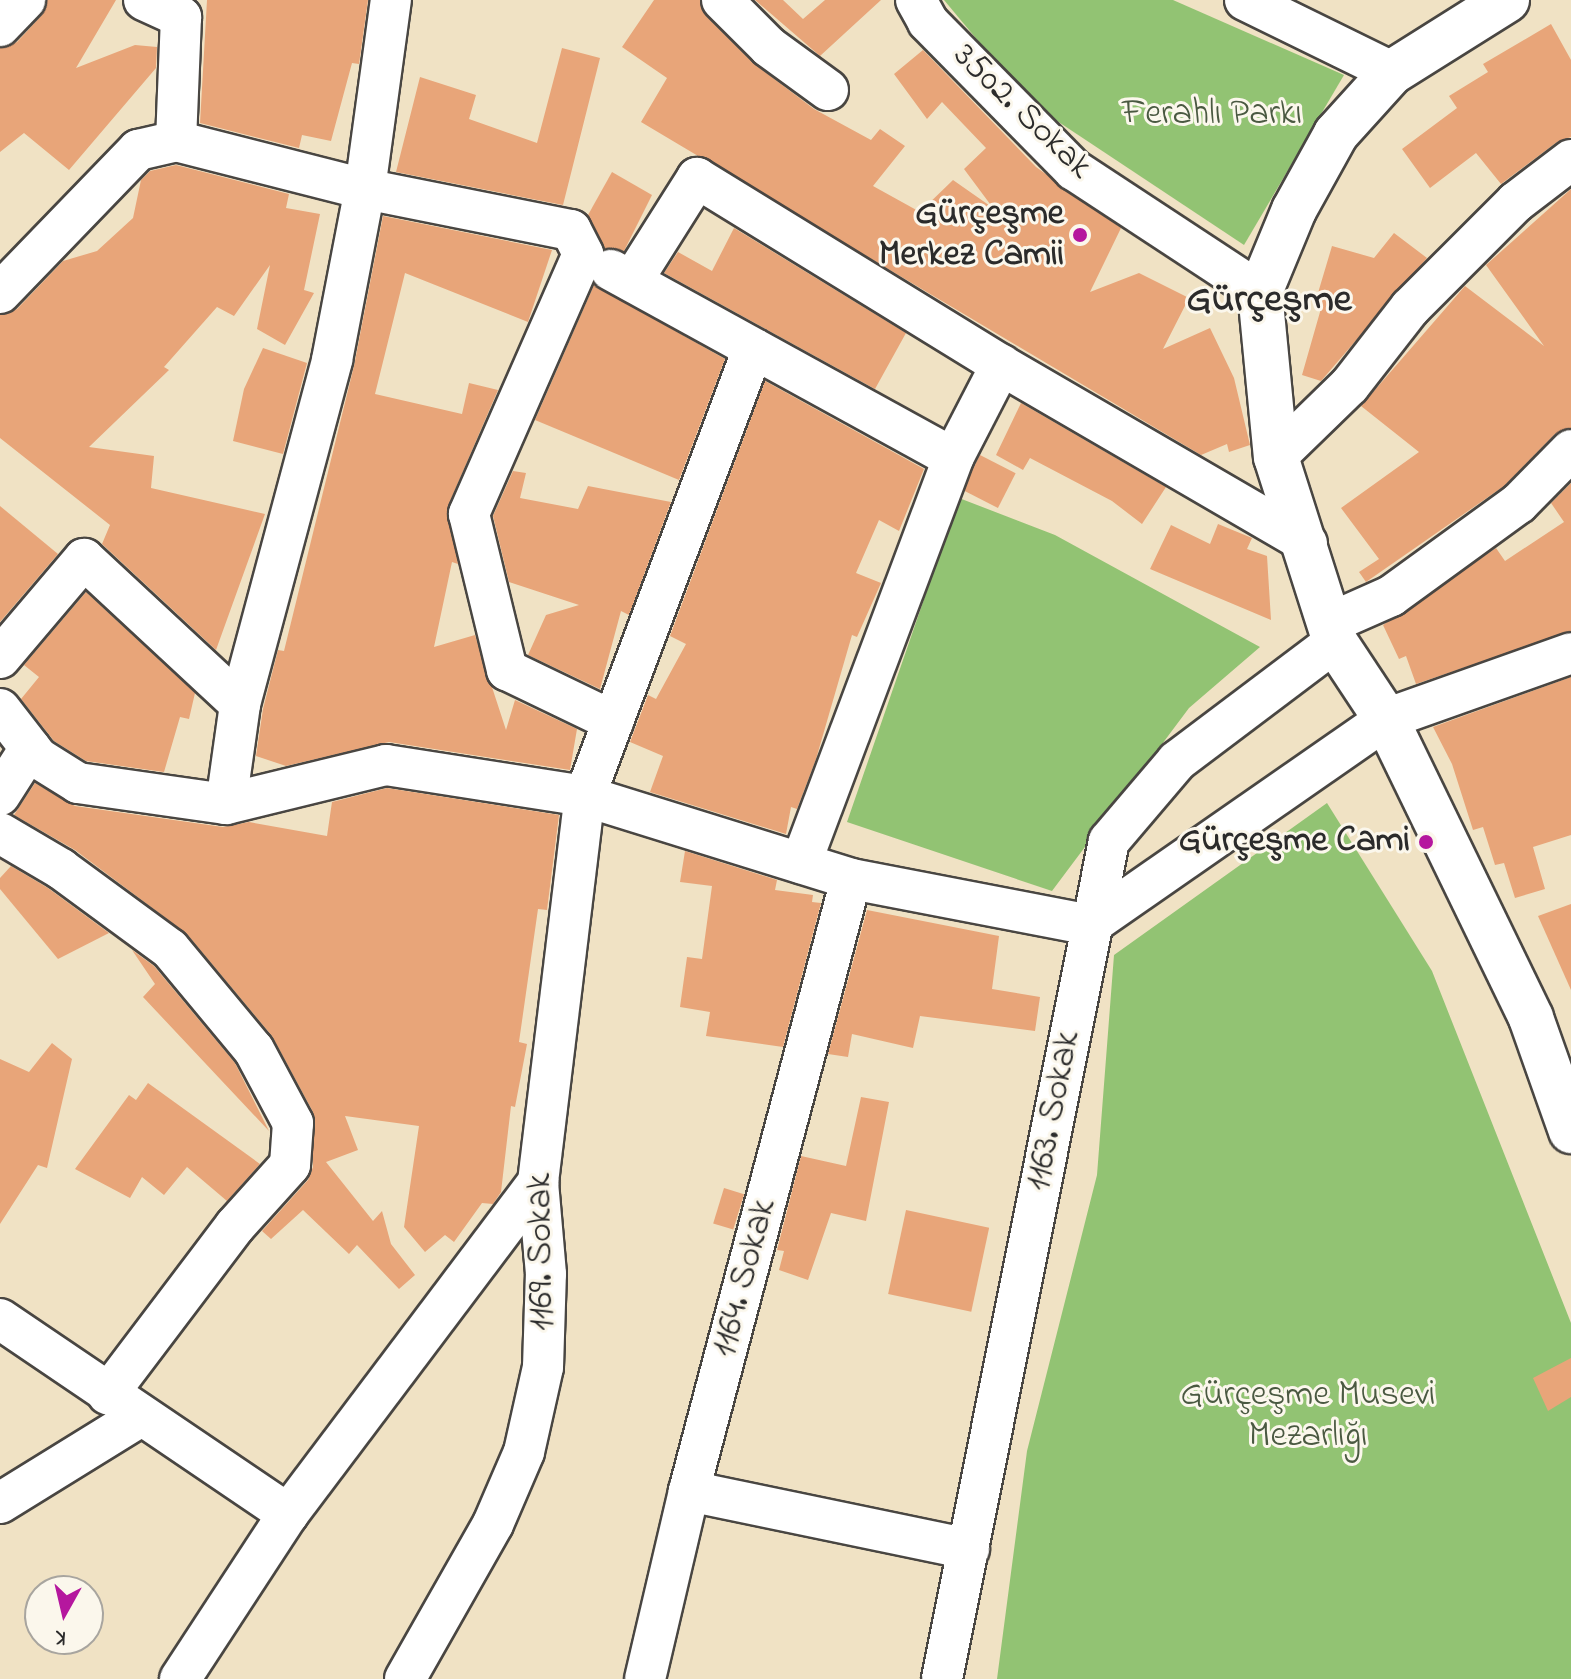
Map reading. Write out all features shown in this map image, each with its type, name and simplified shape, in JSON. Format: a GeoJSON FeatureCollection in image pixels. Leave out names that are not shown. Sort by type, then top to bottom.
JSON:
{"type":"FeatureCollection","features":[{"type":"Feature","properties":{"kind":"main road"},"geometry":{"type":"LineString","coordinates":[[1507,0],[1392,72],[1336,134],[1294,210],[1260,292],[1276,457],[1307,543],[1332,633],[1386,719],[1531,1018],[1571,1131]]}},
{"type":"Feature","properties":{"kind":"street"},"geometry":{"type":"LineString","coordinates":[[0,26],[25,0]]}},
{"type":"Feature","properties":{"kind":"street"},"geometry":{"type":"LineString","coordinates":[[144,0],[181,17],[176,141]]}},
{"type":"Feature","properties":{"kind":"street"},"geometry":{"type":"LineString","coordinates":[[226,804],[240,704],[332,360],[365,189],[391,0]]}},
{"type":"Feature","properties":{"kind":"street"},"geometry":{"type":"LineString","coordinates":[[722,0],[769,47],[828,90]]}},
{"type":"Feature","properties":{"kind":"street","name":"3502. Sokak"},"geometry":{"type":"LineString","coordinates":[[916,0],[928,22],[1074,170],[1260,292]]}},
{"type":"Feature","properties":{"kind":"street"},"geometry":{"type":"LineString","coordinates":[[1245,0],[1392,72]]}},
{"type":"Feature","properties":{"kind":"street"},"geometry":{"type":"LineString","coordinates":[[0,293],[138,150],[176,141],[365,189],[571,230],[583,254],[953,458]]}},
{"type":"Feature","properties":{"kind":"street"},"geometry":{"type":"LineString","coordinates":[[1276,457],[1350,385],[1410,308],[1516,202],[1571,160]]}},
{"type":"Feature","properties":{"kind":"street"},"geometry":{"type":"LineString","coordinates":[[632,281],[697,178],[1001,365],[1307,543]]}},
{"type":"Feature","properties":{"kind":"street"},"geometry":{"type":"LineString","coordinates":[[583,254],[469,514],[507,670],[613,721]]}},
{"type":"Feature","properties":{"kind":"street","name":"1169. Sokak"},"geometry":{"type":"LineString","coordinates":[[405,1679],[493,1524],[524,1452],[543,1367],[546,1274],[538,1182],[585,796],[753,349]]}},
{"type":"Feature","properties":{"kind":"street"},"geometry":{"type":"LineString","coordinates":[[801,863],[953,458],[1001,365]]}},
{"type":"Feature","properties":{"kind":"street","name":"1163. Sokak"},"geometry":{"type":"LineString","coordinates":[[942,1679],[1109,841],[1177,761],[1332,633],[1404,587],[1519,503],[1571,450]]}},
{"type":"Feature","properties":{"kind":"street"},"geometry":{"type":"LineString","coordinates":[[0,658],[84,559],[240,704]]}},
{"type":"Feature","properties":{"kind":"street"},"geometry":{"type":"LineString","coordinates":[[0,709],[30,748],[78,783],[226,804],[386,765],[585,796],[851,879],[1090,925],[1386,719],[1571,653]]}},
{"type":"Feature","properties":{"kind":"street"},"geometry":{"type":"LineString","coordinates":[[0,795],[30,748]]}},
{"type":"Feature","properties":{"kind":"street"},"geometry":{"type":"LineString","coordinates":[[0,833],[61,869],[170,949],[254,1050],[293,1123],[290,1165],[235,1226],[108,1394]]}},
{"type":"Feature","properties":{"kind":"street","name":"1164. Sokak"},"geometry":{"type":"LineString","coordinates":[[645,1679],[689,1491],[851,879]]}},
{"type":"Feature","properties":{"kind":"street"},"geometry":{"type":"LineString","coordinates":[[180,1679],[288,1514],[538,1182]]}},
{"type":"Feature","properties":{"kind":"street"},"geometry":{"type":"LineString","coordinates":[[0,1319],[288,1514]]}},
{"type":"Feature","properties":{"kind":"street"},"geometry":{"type":"LineString","coordinates":[[0,1503],[141,1416]]}},
{"type":"Feature","properties":{"kind":"street"},"geometry":{"type":"LineString","coordinates":[[689,1491],[969,1549]]}},
{"type":"Feature","properties":{"kind":"green space","name":"Ferahlı Parkı"},"geometry":{"type":"Polygon","coordinates":[[[944,0],[1173,0],[1344,75],[1244,245],[1030,103],[944,0]]]}},
{"type":"Feature","properties":{"kind":"green space"},"geometry":{"type":"Polygon","coordinates":[[[959,498],[1055,535],[1260,647],[1189,708],[1052,891],[847,822],[959,498]]]}},
{"type":"Feature","properties":{"kind":"green space","name":"Gürçeşme Musevi Mezarlığı"},"geometry":{"type":"Polygon","coordinates":[[[1327,803],[1432,971],[1571,1323],[1571,1679],[997,1679],[1027,1451],[1097,1175],[1114,955],[1327,803]]]}},
{"type":"Feature","properties":{"kind":"building"},"geometry":{"type":"Polygon","coordinates":[[[47,0],[116,0],[76,68],[135,45],[157,47],[156,68],[69,170],[24,133],[0,152],[0,48],[17,42],[42,15],[47,0]]]}},
{"type":"Feature","properties":{"kind":"building"},"geometry":{"type":"Polygon","coordinates":[[[207,0],[368,0],[359,64],[352,63],[331,141],[302,135],[299,148],[200,123],[207,0]]]}},
{"type":"Feature","properties":{"kind":"building"},"geometry":{"type":"Polygon","coordinates":[[[654,0],[700,0],[706,16],[753,63],[814,109],[871,140],[880,129],[905,146],[873,186],[920,212],[953,180],[993,208],[964,169],[986,148],[942,102],[927,119],[894,74],[923,50],[1036,167],[1121,228],[1090,292],[1139,273],[1189,298],[1163,349],[1210,328],[1234,378],[1250,445],[1229,452],[1227,444],[1201,455],[641,122],[667,78],[622,47],[654,0]]]}},
{"type":"Feature","properties":{"kind":"building"},"geometry":{"type":"Polygon","coordinates":[[[755,0],[783,0],[803,19],[825,0],[881,0],[820,56],[755,0]]]}},
{"type":"Feature","properties":{"kind":"building"},"geometry":{"type":"Polygon","coordinates":[[[1551,24],[1571,60],[1571,137],[1557,142],[1501,184],[1476,153],[1430,188],[1402,149],[1457,108],[1449,96],[1488,72],[1483,64],[1551,24]]]}},
{"type":"Feature","properties":{"kind":"building"},"geometry":{"type":"Polygon","coordinates":[[[562,48],[600,58],[563,205],[396,172],[420,77],[476,95],[469,119],[537,143],[562,48]]]}},
{"type":"Feature","properties":{"kind":"building"},"geometry":{"type":"Polygon","coordinates":[[[176,165],[289,194],[286,208],[320,214],[304,290],[314,293],[285,345],[257,329],[270,265],[234,316],[217,307],[164,367],[169,370],[89,447],[154,456],[151,488],[265,514],[216,650],[102,544],[110,525],[0,438],[0,315],[17,309],[63,261],[97,251],[133,218],[141,180],[150,171],[176,165]]]}},
{"type":"Feature","properties":{"kind":"building"},"geometry":{"type":"Polygon","coordinates":[[[612,172],[652,195],[624,251],[605,249],[588,215],[612,172]]]}},
{"type":"Feature","properties":{"kind":"building"},"geometry":{"type":"Polygon","coordinates":[[[1571,189],[1571,428],[1555,434],[1504,486],[1366,582],[1359,572],[1379,559],[1341,508],[1419,452],[1361,406],[1465,286],[1544,346],[1486,265],[1571,189]]]}},
{"type":"Feature","properties":{"kind":"building"},"geometry":{"type":"Polygon","coordinates":[[[383,216],[552,250],[528,322],[405,273],[375,394],[462,414],[469,383],[498,390],[448,506],[458,564],[452,562],[434,647],[475,635],[506,730],[515,700],[577,729],[570,770],[389,742],[286,766],[256,756],[263,709],[278,650],[284,651],[354,366],[383,216]]]}},
{"type":"Feature","properties":{"kind":"building"},"geometry":{"type":"Polygon","coordinates":[[[734,228],[906,333],[875,389],[664,273],[678,252],[712,271],[734,228]]]}},
{"type":"Feature","properties":{"kind":"building"},"geometry":{"type":"Polygon","coordinates":[[[1394,233],[1427,258],[1321,381],[1302,375],[1322,305],[1315,303],[1332,246],[1374,258],[1394,233]]]}},
{"type":"Feature","properties":{"kind":"building"},"geometry":{"type":"Polygon","coordinates":[[[594,285],[725,359],[679,480],[535,420],[594,285]]]}},
{"type":"Feature","properties":{"kind":"building"},"geometry":{"type":"Polygon","coordinates":[[[263,348],[307,363],[283,454],[233,441],[244,389],[263,348]]]}},
{"type":"Feature","properties":{"kind":"building"},"geometry":{"type":"Polygon","coordinates":[[[765,381],[924,469],[899,531],[879,520],[856,573],[881,583],[857,637],[852,635],[816,759],[797,809],[791,807],[786,834],[650,792],[663,756],[630,742],[648,695],[656,699],[686,644],[670,636],[765,381]]]}},
{"type":"Feature","properties":{"kind":"building"},"geometry":{"type":"Polygon","coordinates":[[[1021,403],[1166,487],[1142,524],[1112,501],[1030,458],[1023,470],[996,455],[1021,403]]]}},
{"type":"Feature","properties":{"kind":"building"},"geometry":{"type":"Polygon","coordinates":[[[980,455],[1016,473],[998,508],[962,490],[980,455]]]}},
{"type":"Feature","properties":{"kind":"building"},"geometry":{"type":"Polygon","coordinates":[[[513,471],[526,473],[520,498],[578,509],[588,486],[671,502],[629,615],[621,611],[600,689],[528,655],[546,615],[579,605],[509,582],[493,516],[513,471]]]}},
{"type":"Feature","properties":{"kind":"building"},"geometry":{"type":"Polygon","coordinates":[[[1571,483],[1571,631],[1416,684],[1406,656],[1399,659],[1383,625],[1496,548],[1505,561],[1564,522],[1551,503],[1571,483]]]}},
{"type":"Feature","properties":{"kind":"building"},"geometry":{"type":"Polygon","coordinates":[[[0,506],[58,554],[0,622],[0,506]]]}},
{"type":"Feature","properties":{"kind":"building"},"geometry":{"type":"Polygon","coordinates":[[[1218,524],[1252,538],[1247,549],[1267,556],[1271,620],[1150,569],[1171,525],[1210,544],[1218,524]]]}},
{"type":"Feature","properties":{"kind":"building"},"geometry":{"type":"Polygon","coordinates":[[[86,592],[195,693],[189,719],[180,717],[164,772],[86,761],[54,741],[21,699],[39,677],[24,665],[86,592]]]}},
{"type":"Feature","properties":{"kind":"building"},"geometry":{"type":"Polygon","coordinates":[[[1571,677],[1571,835],[1533,847],[1545,889],[1515,898],[1504,863],[1495,865],[1483,827],[1473,830],[1452,764],[1433,727],[1571,677]]]}},
{"type":"Feature","properties":{"kind":"building"},"geometry":{"type":"Polygon","coordinates":[[[35,783],[75,806],[223,827],[249,822],[327,836],[332,802],[387,788],[559,815],[547,910],[538,909],[519,1042],[527,1044],[515,1107],[511,1106],[501,1192],[493,1204],[482,1203],[454,1242],[445,1235],[425,1252],[404,1227],[419,1126],[345,1116],[358,1150],[326,1162],[373,1221],[382,1211],[391,1244],[415,1275],[399,1289],[357,1245],[349,1254],[303,1210],[271,1239],[262,1231],[308,1180],[313,1167],[313,1112],[272,1036],[187,934],[75,850],[14,815],[35,783]]]}},
{"type":"Feature","properties":{"kind":"building"},"geometry":{"type":"Polygon","coordinates":[[[685,851],[777,880],[775,890],[813,895],[812,902],[821,903],[783,1047],[706,1036],[710,1012],[680,1007],[687,957],[702,959],[712,886],[680,882],[685,851]]]}},
{"type":"Feature","properties":{"kind":"building"},"geometry":{"type":"Polygon","coordinates":[[[11,866],[48,888],[109,933],[58,959],[0,889],[0,878],[11,866]]]}},
{"type":"Feature","properties":{"kind":"building"},"geometry":{"type":"Polygon","coordinates":[[[1571,904],[1571,990],[1538,916],[1571,904]]]}},
{"type":"Feature","properties":{"kind":"building"},"geometry":{"type":"Polygon","coordinates":[[[867,910],[999,936],[992,989],[1040,997],[1035,1031],[920,1016],[913,1048],[852,1034],[848,1057],[828,1054],[867,910]]]}},
{"type":"Feature","properties":{"kind":"building"},"geometry":{"type":"Polygon","coordinates":[[[132,950],[154,966],[235,1063],[269,1131],[143,997],[155,984],[132,950]]]}},
{"type":"Feature","properties":{"kind":"building"},"geometry":{"type":"Polygon","coordinates":[[[52,1043],[72,1059],[47,1168],[38,1165],[0,1224],[0,1059],[29,1072],[52,1043]]]}},
{"type":"Feature","properties":{"kind":"building"},"geometry":{"type":"Polygon","coordinates":[[[148,1083],[260,1164],[227,1201],[187,1167],[164,1195],[142,1177],[130,1198],[75,1169],[129,1095],[136,1100],[148,1083]]]}},
{"type":"Feature","properties":{"kind":"building"},"geometry":{"type":"Polygon","coordinates":[[[861,1097],[889,1102],[866,1221],[831,1213],[808,1280],[779,1270],[784,1251],[777,1250],[801,1156],[846,1166],[861,1097]]]}},
{"type":"Feature","properties":{"kind":"building"},"geometry":{"type":"Polygon","coordinates":[[[724,1188],[744,1194],[733,1230],[713,1223],[724,1188]]]}},
{"type":"Feature","properties":{"kind":"building"},"geometry":{"type":"Polygon","coordinates":[[[906,1210],[989,1228],[971,1312],[888,1294],[906,1210]]]}},
{"type":"Feature","properties":{"kind":"building"},"geometry":{"type":"Polygon","coordinates":[[[1571,1358],[1571,1397],[1548,1411],[1533,1378],[1571,1358]]]}},
{"type":"Feature","properties":{"kind":"place","name":"Gürçeşme Merkez Camii"},"geometry":{"type":"Point","coordinates":[1080,235]}},
{"type":"Feature","properties":{"kind":"place","name":"Gürçeşme Cami"},"geometry":{"type":"Point","coordinates":[1426,842]}},
{"type":"Feature","properties":{"kind":"district","name":"Gürçeşme"},"geometry":{"type":"Point","coordinates":[1269,301]}}]}
